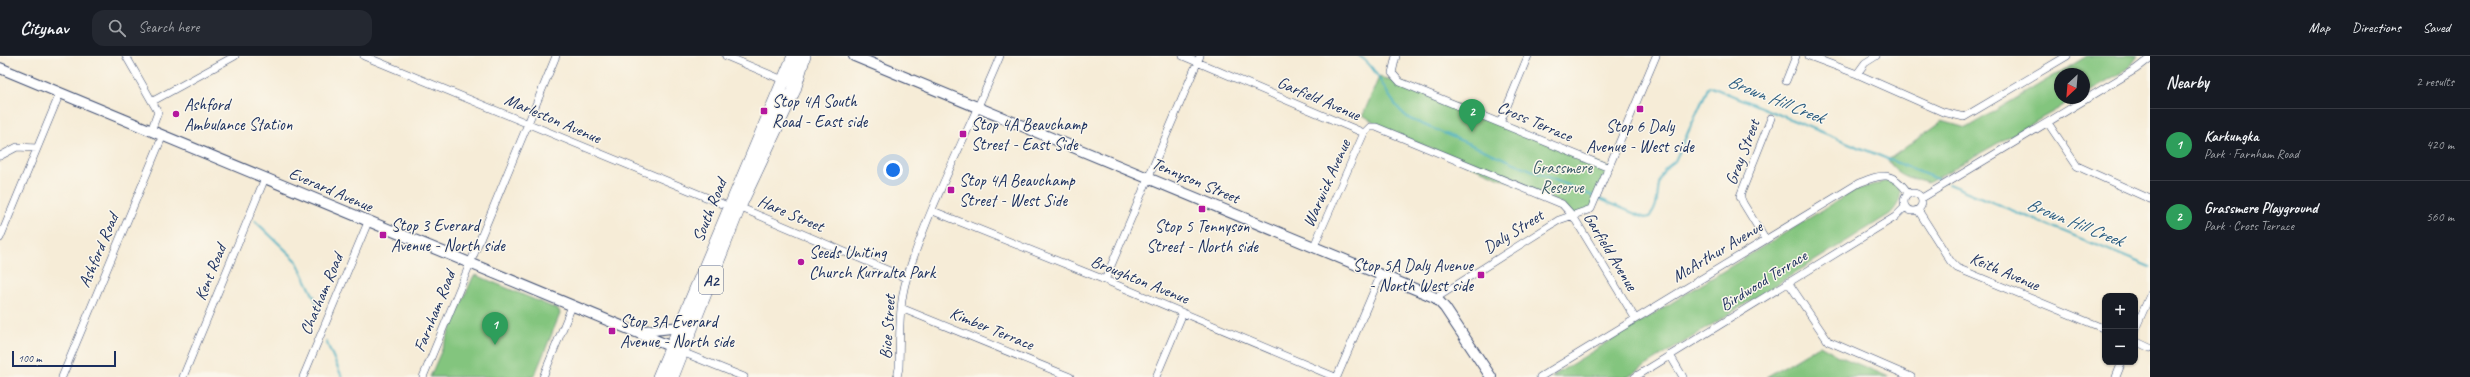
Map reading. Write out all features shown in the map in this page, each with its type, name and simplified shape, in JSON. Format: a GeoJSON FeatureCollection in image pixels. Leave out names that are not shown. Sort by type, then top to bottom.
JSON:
{"type":"FeatureCollection","features":[{"type":"Feature","properties":{"kind":"highway","name":"South Road"},"geometry":{"type":"LineString","coordinates":[[659,377],[677,349],[735,207],[783,80],[794,56]]}},
{"type":"Feature","properties":{"kind":"highway","name":"South Road"},"geometry":{"type":"LineString","coordinates":[[672,377],[680,327],[735,207],[794,90],[804,56]]}},
{"type":"Feature","properties":{"kind":"highway"},"geometry":{"type":"LineString","coordinates":[[794,90],[811,56]]}},
{"type":"Feature","properties":{"kind":"street"},"geometry":{"type":"LineString","coordinates":[[126,56],[158,112],[151,131]]}},
{"type":"Feature","properties":{"kind":"street"},"geometry":{"type":"LineString","coordinates":[[153,101],[235,56]]}},
{"type":"Feature","properties":{"kind":"street","name":"Marleston Avenue"},"geometry":{"type":"LineString","coordinates":[[364,56],[735,207]]}},
{"type":"Feature","properties":{"kind":"street","name":"Farnham Road"},"geometry":{"type":"LineString","coordinates":[[423,377],[556,56]]}},
{"type":"Feature","properties":{"kind":"street"},"geometry":{"type":"LineString","coordinates":[[726,56],[783,80]]}},
{"type":"Feature","properties":{"kind":"street","name":"Tennyson Street"},"geometry":{"type":"LineString","coordinates":[[854,56],[1436,298],[1445,308],[1491,377]]}},
{"type":"Feature","properties":{"kind":"street","name":"Bice Street"},"geometry":{"type":"LineString","coordinates":[[897,377],[899,368],[901,308],[906,278],[933,211],[979,108],[1000,56]]}},
{"type":"Feature","properties":{"kind":"street","name":"Garfield Avenue"},"geometry":{"type":"LineString","coordinates":[[1183,56],[1199,59],[1364,133],[1370,128],[1384,130],[1562,204],[1573,216],[1635,318]]}},
{"type":"Feature","properties":{"kind":"street","name":"Cross Terrace"},"geometry":{"type":"LineString","coordinates":[[1396,56],[1392,67],[1394,78],[1400,82],[1609,168]]}},
{"type":"Feature","properties":{"kind":"street"},"geometry":{"type":"LineString","coordinates":[[1500,123],[1528,56]]}},
{"type":"Feature","properties":{"kind":"street","name":"Daly Street"},"geometry":{"type":"LineString","coordinates":[[1436,298],[1559,220],[1586,212],[1593,206],[1656,56]]}},
{"type":"Feature","properties":{"kind":"street"},"geometry":{"type":"LineString","coordinates":[[1786,81],[1796,56]]}},
{"type":"Feature","properties":{"kind":"street"},"geometry":{"type":"LineString","coordinates":[[1809,56],[1857,74],[1943,112],[1964,117],[2067,56]]}},
{"type":"Feature","properties":{"kind":"street"},"geometry":{"type":"LineString","coordinates":[[1857,74],[1865,63],[1876,56]]}},
{"type":"Feature","properties":{"kind":"street"},"geometry":{"type":"LineString","coordinates":[[1922,198],[1960,177],[2136,69],[2150,58]]}},
{"type":"Feature","properties":{"kind":"street"},"geometry":{"type":"LineString","coordinates":[[1105,280],[1150,178],[1199,59]]}},
{"type":"Feature","properties":{"kind":"street","name":"Everard Avenue"},"geometry":{"type":"LineString","coordinates":[[0,68],[677,349]]}},
{"type":"Feature","properties":{"kind":"street"},"geometry":{"type":"LineString","coordinates":[[0,238],[60,93]]}},
{"type":"Feature","properties":{"kind":"street","name":"Gray Street"},"geometry":{"type":"LineString","coordinates":[[1765,239],[1740,196],[1771,118]]}},
{"type":"Feature","properties":{"kind":"street"},"geometry":{"type":"LineString","coordinates":[[2048,123],[2077,166],[2150,199]]}},
{"type":"Feature","properties":{"kind":"street","name":"Warwick Avenue"},"geometry":{"type":"LineString","coordinates":[[1314,246],[1364,133]]}},
{"type":"Feature","properties":{"kind":"street","name":"Ashford Road"},"geometry":{"type":"LineString","coordinates":[[62,377],[163,135]]}},
{"type":"Feature","properties":{"kind":"street"},"geometry":{"type":"LineString","coordinates":[[0,156],[17,147],[37,148]]}},
{"type":"Feature","properties":{"kind":"street","name":"McArthur Avenue"},"geometry":{"type":"LineString","coordinates":[[1540,377],[1858,182],[1871,178],[1887,176],[1899,180],[1909,194]]}},
{"type":"Feature","properties":{"kind":"street","name":"Kent Road"},"geometry":{"type":"LineString","coordinates":[[183,377],[265,178]]}},
{"type":"Feature","properties":{"kind":"street"},"geometry":{"type":"LineString","coordinates":[[1909,194],[1918,194],[1922,198],[1922,206],[1918,210],[1909,210],[1905,207],[1904,201],[1909,194]]}},
{"type":"Feature","properties":{"kind":"street","name":"Hare Street"},"geometry":{"type":"LineString","coordinates":[[735,207],[906,278]]}},
{"type":"Feature","properties":{"kind":"street","name":"Birdwood Terrace"},"geometry":{"type":"LineString","coordinates":[[1635,377],[1895,217],[1905,207]]}},
{"type":"Feature","properties":{"kind":"street","name":"Keith Avenue"},"geometry":{"type":"LineString","coordinates":[[1918,210],[1951,262],[1957,268],[2102,328]]}},
{"type":"Feature","properties":{"kind":"street","name":"Broughton Avenue"},"geometry":{"type":"LineString","coordinates":[[933,211],[1105,280],[1336,377]]}},
{"type":"Feature","properties":{"kind":"street","name":"Chatham Road"},"geometry":{"type":"LineString","coordinates":[[303,377],[368,222]]}},
{"type":"Feature","properties":{"kind":"street"},"geometry":{"type":"LineString","coordinates":[[1336,377],[1381,274]]}},
{"type":"Feature","properties":{"kind":"street"},"geometry":{"type":"LineString","coordinates":[[1788,282],[1828,341],[1911,377]]}},
{"type":"Feature","properties":{"kind":"street"},"geometry":{"type":"LineString","coordinates":[[2135,329],[2150,295]]}},
{"type":"Feature","properties":{"kind":"street"},"geometry":{"type":"LineString","coordinates":[[543,377],[572,306]]}},
{"type":"Feature","properties":{"kind":"street","name":"Kimber Terrace"},"geometry":{"type":"LineString","coordinates":[[901,308],[1070,377]]}},
{"type":"Feature","properties":{"kind":"street"},"geometry":{"type":"LineString","coordinates":[[1156,377],[1183,313]]}},
{"type":"Feature","properties":{"kind":"street"},"geometry":{"type":"LineString","coordinates":[[634,332],[680,327]]}},
{"type":"Feature","properties":{"kind":"street"},"geometry":{"type":"LineString","coordinates":[[2138,342],[2150,348]]}},
{"type":"Feature","properties":{"kind":"street"},"geometry":{"type":"LineString","coordinates":[[677,349],[744,377]]}},
{"type":"Feature","properties":{"kind":"street"},"geometry":{"type":"LineString","coordinates":[[1670,356],[1684,377]]}},
{"type":"Feature","properties":{"kind":"street"},"geometry":{"type":"LineString","coordinates":[[2116,377],[2121,365]]}},
{"type":"Feature","properties":{"kind":"green space"},"geometry":{"type":"Polygon","coordinates":[[[2087,56],[2138,56],[2129,68],[2090,91],[2090,68],[2067,68],[2087,56]]]}},
{"type":"Feature","properties":{"kind":"green space"},"geometry":{"type":"Polygon","coordinates":[[[2054,76],[2054,104],[2066,104],[1928,183],[1905,176],[1895,169],[1888,160],[1942,121],[1966,128],[2054,76]]]}},
{"type":"Feature","properties":{"kind":"green space","name":"Grassmere Reserve"},"geometry":{"type":"Polygon","coordinates":[[[1379,77],[1400,82],[1609,168],[1591,209],[1573,216],[1562,204],[1384,129],[1363,115],[1379,77]]]}},
{"type":"Feature","properties":{"kind":"green space"},"geometry":{"type":"Polygon","coordinates":[[[1886,181],[1893,183],[1900,190],[1900,199],[1890,214],[1628,377],[1551,377],[1855,190],[1886,181]]]}},
{"type":"Feature","properties":{"kind":"green space"},"geometry":{"type":"Polygon","coordinates":[[[476,275],[559,310],[560,314],[534,377],[430,377],[473,277],[476,275]]]}},
{"type":"Feature","properties":{"kind":"green space"},"geometry":{"type":"Polygon","coordinates":[[[1820,345],[1839,356],[1889,377],[1766,377],[1820,345]]]}},
{"type":"Feature","properties":{"kind":"waterway","name":"Brown Hill Creek"},"geometry":{"type":"LineString","coordinates":[[1359,56],[1372,68],[1401,112],[1410,119],[1645,218],[1649,217],[1653,212],[1662,175],[1665,169],[1675,161],[1709,86],[1944,182]]}},
{"type":"Feature","properties":{"kind":"waterway","name":"Brown Hill Creek"},"geometry":{"type":"LineString","coordinates":[[1948,184],[2150,267]]}},
{"type":"Feature","properties":{"kind":"waterway"},"geometry":{"type":"LineString","coordinates":[[255,221],[296,260],[319,307]]}},
{"type":"Feature","properties":{"kind":"waterway"},"geometry":{"type":"LineString","coordinates":[[326,341],[342,377]]}},
{"type":"Feature","properties":{"kind":"place","name":"Stop 6 Daly Avenue - West side"},"geometry":{"type":"Point","coordinates":[1640,109]}},
{"type":"Feature","properties":{"kind":"place","name":"Stop 4A South Road - East side"},"geometry":{"type":"Point","coordinates":[764,111]}},
{"type":"Feature","properties":{"kind":"place","name":"Ashford Ambulance Station"},"geometry":{"type":"Point","coordinates":[176,114]}},
{"type":"Feature","properties":{"kind":"place","name":"Grassmere Playground"},"geometry":{"type":"Point","coordinates":[1472,132]}},
{"type":"Feature","properties":{"kind":"place","name":"Stop 4A Beauchamp Street - East Side"},"geometry":{"type":"Point","coordinates":[963,134]}},
{"type":"Feature","properties":{"kind":"place","name":"Stop 4A Beauchamp Street - West Side"},"geometry":{"type":"Point","coordinates":[951,190]}},
{"type":"Feature","properties":{"kind":"place","name":"Stop 5 Tennyson Street - North side"},"geometry":{"type":"Point","coordinates":[1202,209]}},
{"type":"Feature","properties":{"kind":"place","name":"Stop 3 Everard Avenue - North side"},"geometry":{"type":"Point","coordinates":[383,235]}},
{"type":"Feature","properties":{"kind":"place","name":"Seeds Uniting Church Kurralta Park"},"geometry":{"type":"Point","coordinates":[801,262]}},
{"type":"Feature","properties":{"kind":"place","name":"Stop 5A Daly Avenue - North West side"},"geometry":{"type":"Point","coordinates":[1481,275]}},
{"type":"Feature","properties":{"kind":"place","name":"Stop 3A Everard Avenue - North side"},"geometry":{"type":"Point","coordinates":[612,331]}},
{"type":"Feature","properties":{"kind":"place","name":"Karkungka"},"geometry":{"type":"Point","coordinates":[495,345]}}]}
